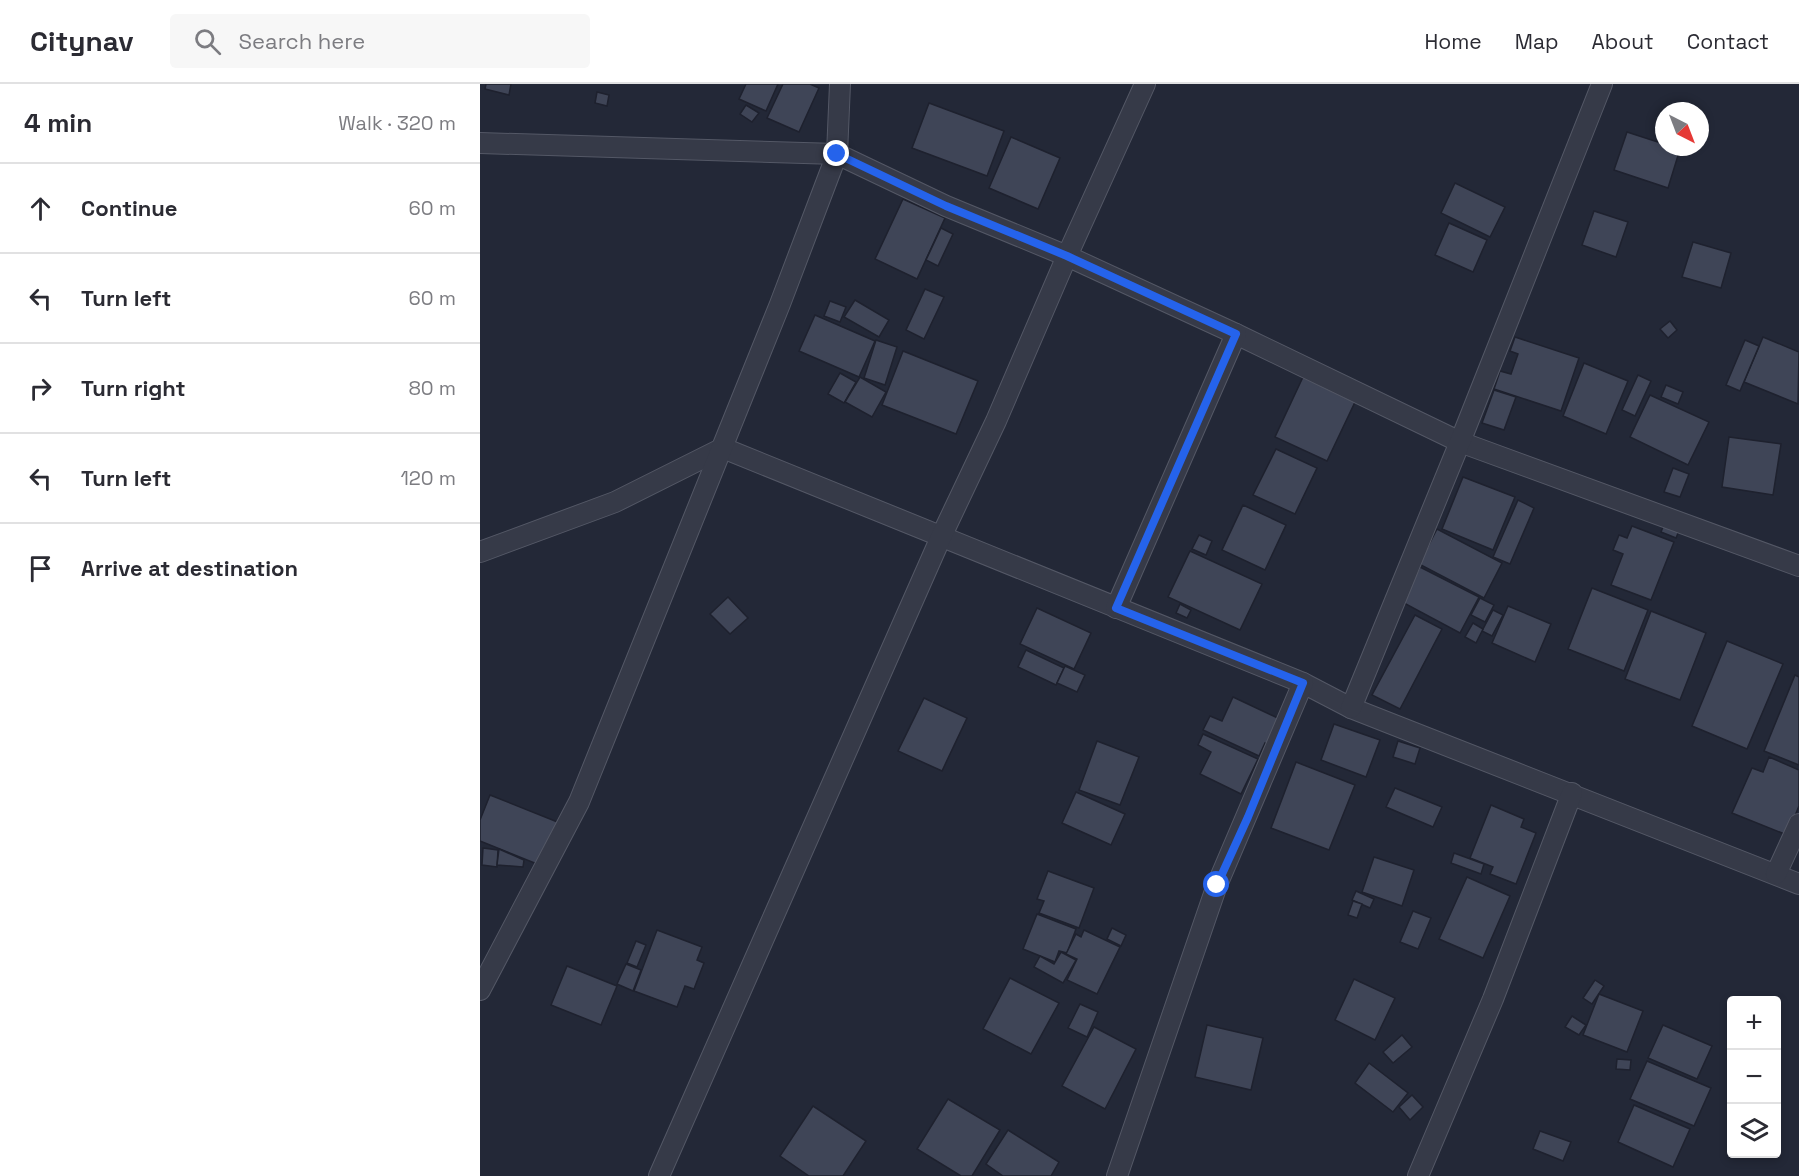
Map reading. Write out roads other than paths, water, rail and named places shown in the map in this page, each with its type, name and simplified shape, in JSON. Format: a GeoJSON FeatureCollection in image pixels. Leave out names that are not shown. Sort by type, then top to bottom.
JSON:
{"type":"FeatureCollection","features":[{"type":"Feature","properties":{"kind":"street"},"geometry":{"type":"LineString","coordinates":[[480,990],[579,802],[723,448],[837,154],[840,84]]}},
{"type":"Feature","properties":{"kind":"street"},"geometry":{"type":"LineString","coordinates":[[659,1176],[941,537],[996,422],[1067,256],[1145,84]]}},
{"type":"Feature","properties":{"kind":"street"},"geometry":{"type":"LineString","coordinates":[[1351,708],[1460,442],[1602,84]]}},
{"type":"Feature","properties":{"kind":"street"},"geometry":{"type":"LineString","coordinates":[[480,143],[837,154],[946,206],[1067,256],[1236,334],[1460,442],[1799,566]]}},
{"type":"Feature","properties":{"kind":"street"},"geometry":{"type":"LineString","coordinates":[[1116,608],[1236,334]]}},
{"type":"Feature","properties":{"kind":"street"},"geometry":{"type":"LineString","coordinates":[[480,552],[615,502],[723,448],[1303,683],[1351,708],[1799,884]]}},
{"type":"Feature","properties":{"kind":"street"},"geometry":{"type":"LineString","coordinates":[[1117,1176],[1217,885],[1248,817],[1303,683]]}},
{"type":"Feature","properties":{"kind":"street"},"geometry":{"type":"LineString","coordinates":[[1418,1176],[1493,999],[1572,793]]}},
{"type":"Feature","properties":{"kind":"street"},"geometry":{"type":"LineString","coordinates":[[1776,874],[1799,824]]}}]}
